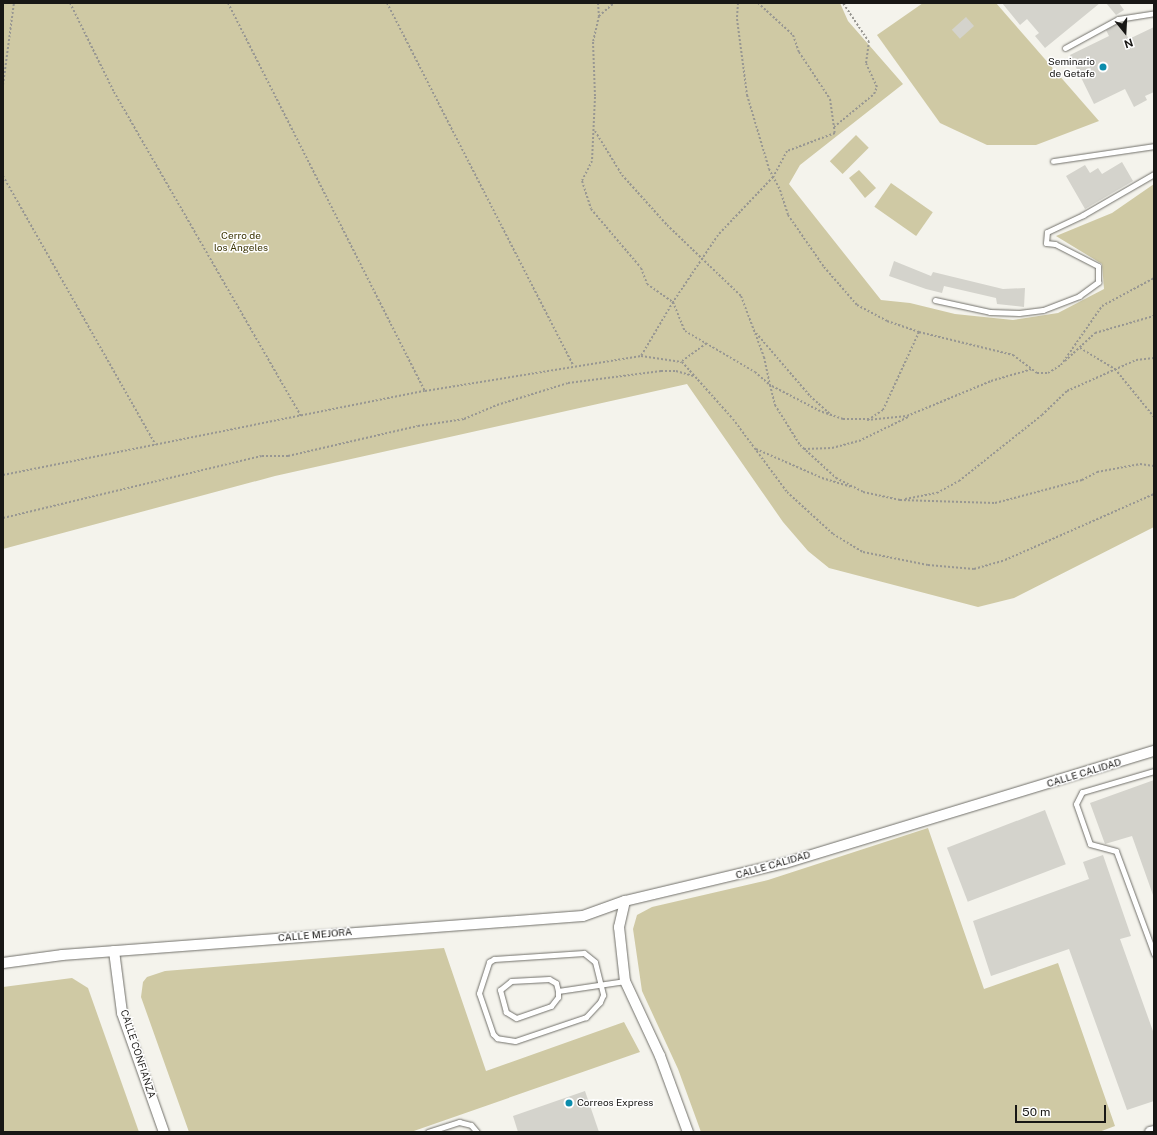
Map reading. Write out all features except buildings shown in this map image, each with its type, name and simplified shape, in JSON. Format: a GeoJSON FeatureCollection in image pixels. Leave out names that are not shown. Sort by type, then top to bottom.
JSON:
{"type":"FeatureCollection","features":[{"type":"Feature","properties":{"kind":"street","name":"CALLE CALIDAD"},"geometry":{"type":"LineString","coordinates":[[625,901],[784,863],[1154,751]]}},
{"type":"Feature","properties":{"kind":"street","name":"CALLE MEJORA"},"geometry":{"type":"LineString","coordinates":[[3,963],[114,951],[583,916],[625,901]]}},
{"type":"Feature","properties":{"kind":"street"},"geometry":{"type":"LineString","coordinates":[[625,901],[619,927],[625,981],[660,1056],[688,1132]]}},
{"type":"Feature","properties":{"kind":"street","name":"CALLE CONFIANZA"},"geometry":{"type":"LineString","coordinates":[[114,951],[122,1013],[164,1132]]}},
{"type":"Feature","properties":{"kind":"street"},"geometry":{"type":"LineString","coordinates":[[1150,1132],[1154,1131]]}},
{"type":"Feature","properties":{"kind":"lane"},"geometry":{"type":"LineString","coordinates":[[1065,48],[1118,19],[1154,13]]}},
{"type":"Feature","properties":{"kind":"lane"},"geometry":{"type":"LineString","coordinates":[[1053,161],[1154,146]]}},
{"type":"Feature","properties":{"kind":"lane"},"geometry":{"type":"LineString","coordinates":[[935,300],[990,312],[1019,313],[1043,310],[1079,296],[1098,282],[1098,266],[1056,244],[1046,243],[1046,232],[1083,215],[1154,174]]}},
{"type":"Feature","properties":{"kind":"lane"},"geometry":{"type":"LineString","coordinates":[[1154,771],[1082,792],[1076,804],[1090,844],[1116,851],[1154,954]]}},
{"type":"Feature","properties":{"kind":"lane"},"geometry":{"type":"LineString","coordinates":[[584,954],[595,962],[601,985],[602,995],[600,1002],[586,1017],[516,1041],[497,1038],[493,1034],[479,993],[489,962],[494,959],[584,954]]}},
{"type":"Feature","properties":{"kind":"lane"},"geometry":{"type":"LineString","coordinates":[[550,979],[556,983],[558,991],[558,997],[551,1006],[516,1018],[506,1012],[500,990],[504,984],[511,981],[550,979]]}},
{"type":"Feature","properties":{"kind":"lane"},"geometry":{"type":"LineString","coordinates":[[558,991],[625,981]]}},
{"type":"Feature","properties":{"kind":"lane"},"geometry":{"type":"LineString","coordinates":[[428,1132],[459,1122],[471,1125],[478,1132]]}},
{"type":"Feature","properties":{"kind":"path"},"geometry":{"type":"LineString","coordinates":[[3,85],[14,3]]}},
{"type":"Feature","properties":{"kind":"path"},"geometry":{"type":"LineString","coordinates":[[70,3],[114,92],[300,416]]}},
{"type":"Feature","properties":{"kind":"path"},"geometry":{"type":"LineString","coordinates":[[228,3],[426,391]]}},
{"type":"Feature","properties":{"kind":"path"},"geometry":{"type":"LineString","coordinates":[[387,3],[573,365]]}},
{"type":"Feature","properties":{"kind":"path"},"geometry":{"type":"LineString","coordinates":[[598,3],[599,16],[593,42],[594,130],[592,161],[582,181],[591,209],[641,268],[647,284],[672,302],[684,331],[755,372],[770,385],[831,415],[843,419],[880,421],[916,413]]}},
{"type":"Feature","properties":{"kind":"path"},"geometry":{"type":"LineString","coordinates":[[599,16],[614,3]]}},
{"type":"Feature","properties":{"kind":"path"},"geometry":{"type":"LineString","coordinates":[[738,3],[737,19],[748,95],[773,177],[788,215],[824,267],[857,305],[887,321],[919,332],[1013,355],[1037,373],[1048,373],[1061,365],[1095,333],[1154,316]]}},
{"type":"Feature","properties":{"kind":"path"},"geometry":{"type":"LineString","coordinates":[[641,356],[672,302],[718,235],[773,177],[787,151],[835,133],[830,99],[799,52],[793,35],[758,3]]}},
{"type":"Feature","properties":{"kind":"path"},"geometry":{"type":"LineString","coordinates":[[834,127],[874,94],[877,87],[866,64],[869,42],[843,3]]}},
{"type":"Feature","properties":{"kind":"path"},"geometry":{"type":"LineString","coordinates":[[594,130],[622,175],[667,225],[741,296],[756,332],[775,405],[804,449],[836,478],[859,490]]}},
{"type":"Feature","properties":{"kind":"path"},"geometry":{"type":"LineString","coordinates":[[3,176],[156,445]]}},
{"type":"Feature","properties":{"kind":"path"},"geometry":{"type":"LineString","coordinates":[[1061,365],[1102,306],[1154,278]]}},
{"type":"Feature","properties":{"kind":"path"},"geometry":{"type":"LineString","coordinates":[[756,332],[810,396],[831,415]]}},
{"type":"Feature","properties":{"kind":"path"},"geometry":{"type":"LineString","coordinates":[[860,420],[869,419],[883,410],[919,332]]}},
{"type":"Feature","properties":{"kind":"path"},"geometry":{"type":"LineString","coordinates":[[682,362],[707,343]]}},
{"type":"Feature","properties":{"kind":"path"},"geometry":{"type":"LineString","coordinates":[[1080,348],[1115,369],[1154,417]]}},
{"type":"Feature","properties":{"kind":"path"},"geometry":{"type":"LineString","coordinates":[[3,475],[426,391],[550,371],[573,365],[641,356],[682,362],[755,448],[787,492],[833,534],[864,552],[928,565],[974,569],[1005,560],[1154,494]]}},
{"type":"Feature","properties":{"kind":"path"},"geometry":{"type":"LineString","coordinates":[[900,500],[937,493],[959,481],[1042,415],[1067,391],[1136,360],[1154,358]]}},
{"type":"Feature","properties":{"kind":"path"},"geometry":{"type":"LineString","coordinates":[[804,449],[832,448],[859,442],[916,413],[991,381],[1032,369]]}},
{"type":"Feature","properties":{"kind":"path"},"geometry":{"type":"LineString","coordinates":[[3,518],[262,456],[296,455],[418,426],[464,419],[497,405],[568,382],[661,371],[676,371],[695,376]]}},
{"type":"Feature","properties":{"kind":"path"},"geometry":{"type":"LineString","coordinates":[[755,448],[822,478],[859,490],[900,500],[995,503],[1082,480],[1097,472],[1140,464],[1154,466]]}},
{"type":"Feature","properties":{"kind":"green space","name":"Cerro de los Ángeles"},"geometry":{"type":"Polygon","coordinates":[[[3,3],[840,3],[848,21],[903,84],[800,165],[789,184],[881,300],[910,303],[955,314],[1013,320],[1058,313],[1104,289],[1102,264],[1056,236],[1112,213],[1154,184],[1154,527],[1014,598],[978,607],[829,568],[808,551],[783,522],[687,384],[275,476],[3,549],[3,3]]]}},
{"type":"Feature","properties":{"kind":"green space"},"geometry":{"type":"Polygon","coordinates":[[[923,3],[996,3],[1099,121],[1036,145],[987,145],[940,123],[877,35],[923,3]]]}},
{"type":"Feature","properties":{"kind":"green space"},"geometry":{"type":"Polygon","coordinates":[[[856,135],[869,148],[843,174],[830,161],[856,135]]]}},
{"type":"Feature","properties":{"kind":"green space"},"geometry":{"type":"Polygon","coordinates":[[[859,170],[876,188],[865,198],[849,178],[859,170]]]}},
{"type":"Feature","properties":{"kind":"green space"},"geometry":{"type":"Polygon","coordinates":[[[891,183],[933,212],[916,236],[874,207],[891,183]]]}},
{"type":"Feature","properties":{"kind":"green space"},"geometry":{"type":"Polygon","coordinates":[[[928,828],[984,989],[1058,963],[1115,1126],[1099,1132],[701,1132],[678,1069],[642,991],[633,929],[637,915],[652,907],[768,880],[928,828]]]}},
{"type":"Feature","properties":{"kind":"green space"},"geometry":{"type":"Polygon","coordinates":[[[444,948],[486,1071],[624,1022],[640,1052],[411,1132],[189,1132],[141,997],[143,982],[147,977],[165,971],[444,948]]]}},
{"type":"Feature","properties":{"kind":"green space"},"geometry":{"type":"Polygon","coordinates":[[[72,978],[88,988],[139,1132],[3,1132],[3,987],[72,978]]]}},
{"type":"Feature","properties":{"kind":"place","name":"Seminario de Getafe"},"geometry":{"type":"Point","coordinates":[1103,67]}},
{"type":"Feature","properties":{"kind":"place","name":"Correos Express"},"geometry":{"type":"Point","coordinates":[569,1103]}}]}
